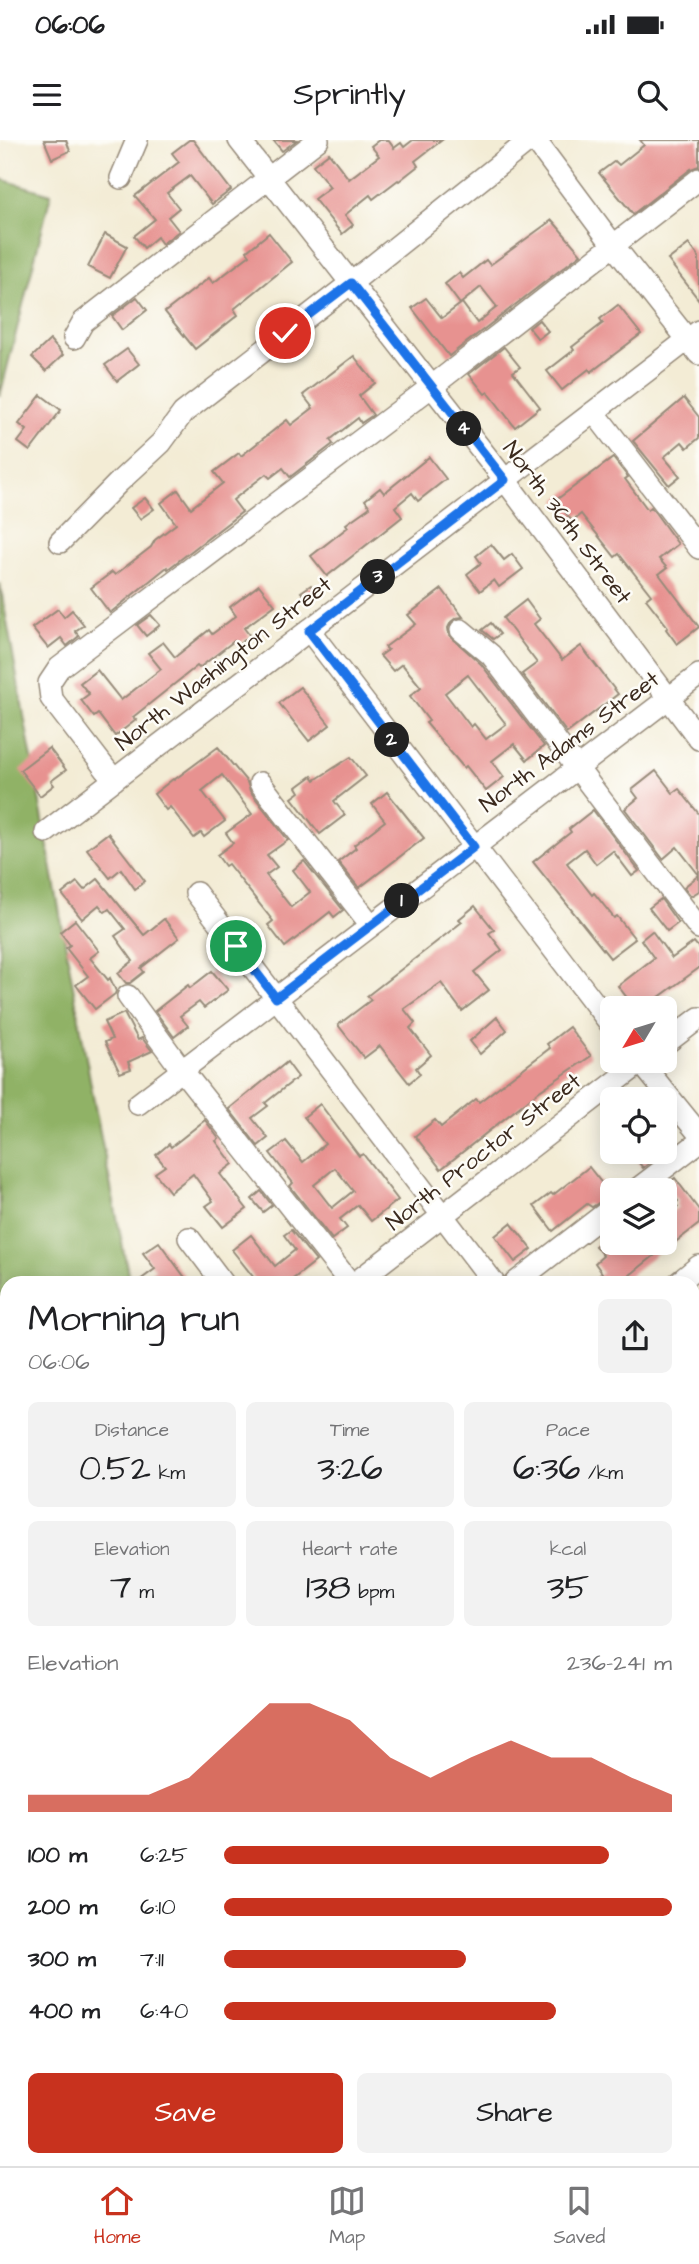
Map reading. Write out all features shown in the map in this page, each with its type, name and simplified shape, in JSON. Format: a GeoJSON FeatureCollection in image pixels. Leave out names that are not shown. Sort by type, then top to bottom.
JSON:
{"type":"FeatureCollection","features":[{"type":"Feature","properties":{"kind":"street"},"geometry":{"type":"LineString","coordinates":[[121,178],[137,140]]}},
{"type":"Feature","properties":{"kind":"street","name":"North 36th Street"},"geometry":{"type":"LineString","coordinates":[[239,140],[505,480],[699,739]]}},
{"type":"Feature","properties":{"kind":"street"},"geometry":{"type":"LineString","coordinates":[[74,338],[83,322],[318,140]]}},
{"type":"Feature","properties":{"kind":"street"},"geometry":{"type":"LineString","coordinates":[[60,542],[161,443],[183,413],[533,140],[613,245],[695,342]]}},
{"type":"Feature","properties":{"kind":"street"},"geometry":{"type":"LineString","coordinates":[[114,780],[51,698],[49,683],[58,668],[431,387],[699,179]]}},
{"type":"Feature","properties":{"kind":"street","name":"North Washington Street"},"geometry":{"type":"LineString","coordinates":[[46,832],[594,412],[695,342]]}},
{"type":"Feature","properties":{"kind":"street"},"geometry":{"type":"LineString","coordinates":[[594,412],[699,548]]}},
{"type":"Feature","properties":{"kind":"street"},"geometry":{"type":"LineString","coordinates":[[461,630],[491,655],[699,928]]}},
{"type":"Feature","properties":{"kind":"street"},"geometry":{"type":"LineString","coordinates":[[309,631],[600,1010]]}},
{"type":"Feature","properties":{"kind":"street","name":"North Adams Street"},"geometry":{"type":"LineString","coordinates":[[138,1104],[699,675]]}},
{"type":"Feature","properties":{"kind":"street"},"geometry":{"type":"LineString","coordinates":[[260,783],[370,925]]}},
{"type":"Feature","properties":{"kind":"street"},"geometry":{"type":"LineString","coordinates":[[196,893],[489,1276]]}},
{"type":"Feature","properties":{"kind":"street"},"geometry":{"type":"LineString","coordinates":[[128,996],[182,1070],[346,1276]]}},
{"type":"Feature","properties":{"kind":"street"},"geometry":{"type":"LineString","coordinates":[[677,1035],[699,1018]]}},
{"type":"Feature","properties":{"kind":"street","name":"North Proctor Street"},"geometry":{"type":"LineString","coordinates":[[361,1276],[626,1073]]}},
{"type":"Feature","properties":{"kind":"street"},"geometry":{"type":"LineString","coordinates":[[651,1073],[699,1133]]}},
{"type":"Feature","properties":{"kind":"street"},"geometry":{"type":"LineString","coordinates":[[652,1178],[699,1142]]}},
{"type":"Feature","properties":{"kind":"street"},"geometry":{"type":"LineString","coordinates":[[525,1276],[600,1217]]}},
{"type":"Feature","properties":{"kind":"street"},"geometry":{"type":"LineString","coordinates":[[189,1238],[218,1276]]}},
{"type":"Feature","properties":{"kind":"green space"},"geometry":{"type":"Polygon","coordinates":[[[0,179],[51,194],[0,396],[0,179]]]}},
{"type":"Feature","properties":{"kind":"green space"},"geometry":{"type":"Polygon","coordinates":[[[0,583],[95,1107],[129,1276],[0,1276],[0,583]]]}},
{"type":"Feature","properties":{"kind":"building"},"geometry":{"type":"Polygon","coordinates":[[[44,140],[66,140],[70,151],[52,159],[44,140]]]}},
{"type":"Feature","properties":{"kind":"building"},"geometry":{"type":"Polygon","coordinates":[[[189,140],[193,140],[231,190],[212,204],[190,176],[167,193],[179,208],[168,217],[179,231],[162,244],[157,237],[144,248],[134,236],[155,219],[135,196],[179,162],[172,153],[189,140]]]}},
{"type":"Feature","properties":{"kind":"building"},"geometry":{"type":"Polygon","coordinates":[[[273,140],[297,140],[282,151],[273,140]]]}},
{"type":"Feature","properties":{"kind":"building"},"geometry":{"type":"Polygon","coordinates":[[[379,140],[388,140],[394,148],[401,143],[404,147],[413,140],[442,140],[415,161],[418,166],[399,181],[373,199],[370,195],[345,215],[353,225],[342,234],[314,199],[330,187],[313,165],[329,153],[349,179],[379,156],[371,146],[379,140]]]}},
{"type":"Feature","properties":{"kind":"building"},"geometry":{"type":"Polygon","coordinates":[[[640,140],[699,140],[699,166],[691,169],[633,214],[599,173],[615,161],[619,165],[644,145],[640,140]]]}},
{"type":"Feature","properties":{"kind":"building"},"geometry":{"type":"Polygon","coordinates":[[[552,220],[581,254],[449,356],[412,308],[426,298],[442,318],[462,303],[477,323],[497,307],[481,287],[460,304],[445,284],[459,273],[463,278],[486,260],[490,265],[552,220]]]}},
{"type":"Feature","properties":{"kind":"building"},"geometry":{"type":"Polygon","coordinates":[[[269,233],[292,262],[234,309],[238,315],[195,349],[165,312],[209,278],[213,283],[250,255],[247,251],[269,233]]]}},
{"type":"Feature","properties":{"kind":"building"},"geometry":{"type":"Polygon","coordinates":[[[105,234],[127,246],[110,278],[88,267],[105,234]]]}},
{"type":"Feature","properties":{"kind":"building"},"geometry":{"type":"Polygon","coordinates":[[[689,244],[699,257],[699,300],[668,260],[689,244]]]}},
{"type":"Feature","properties":{"kind":"building"},"geometry":{"type":"Polygon","coordinates":[[[137,297],[147,310],[122,330],[112,316],[137,297]]]}},
{"type":"Feature","properties":{"kind":"building"},"geometry":{"type":"Polygon","coordinates":[[[618,305],[641,334],[562,390],[547,371],[574,350],[572,347],[603,323],[600,319],[618,305]]]}},
{"type":"Feature","properties":{"kind":"building"},"geometry":{"type":"Polygon","coordinates":[[[539,320],[548,331],[538,339],[529,328],[539,320]]]}},
{"type":"Feature","properties":{"kind":"building"},"geometry":{"type":"Polygon","coordinates":[[[50,340],[63,355],[46,371],[32,357],[50,340]]]}},
{"type":"Feature","properties":{"kind":"building"},"geometry":{"type":"Polygon","coordinates":[[[504,347],[520,367],[513,372],[540,407],[515,427],[488,392],[485,394],[469,374],[504,347]]]}},
{"type":"Feature","properties":{"kind":"building"},"geometry":{"type":"Polygon","coordinates":[[[127,349],[139,364],[117,381],[105,365],[127,349]]]}},
{"type":"Feature","properties":{"kind":"building"},"geometry":{"type":"Polygon","coordinates":[[[354,356],[375,383],[359,396],[373,415],[361,423],[358,418],[330,440],[333,444],[290,477],[283,468],[270,478],[266,474],[233,500],[242,512],[110,613],[91,588],[112,572],[115,575],[176,524],[161,503],[178,490],[191,508],[223,483],[214,472],[239,453],[241,456],[287,420],[291,425],[313,408],[303,395],[354,356]]]}},
{"type":"Feature","properties":{"kind":"building"},"geometry":{"type":"Polygon","coordinates":[[[41,395],[61,410],[30,451],[18,442],[27,430],[19,424],[41,395]]]}},
{"type":"Feature","properties":{"kind":"building"},"geometry":{"type":"Polygon","coordinates":[[[684,398],[699,417],[699,438],[687,448],[682,442],[664,457],[680,476],[669,485],[633,441],[684,398]]]}},
{"type":"Feature","properties":{"kind":"building"},"geometry":{"type":"Polygon","coordinates":[[[429,457],[446,479],[418,501],[412,493],[395,507],[402,517],[327,576],[311,556],[348,527],[346,524],[370,507],[365,500],[380,488],[384,493],[429,457]]]}},
{"type":"Feature","properties":{"kind":"building"},"geometry":{"type":"Polygon","coordinates":[[[613,458],[648,510],[651,507],[678,544],[659,559],[667,568],[659,574],[699,627],[677,644],[666,629],[668,627],[646,599],[651,595],[619,554],[615,557],[581,514],[572,521],[556,500],[613,458]]]}},
{"type":"Feature","properties":{"kind":"building"},"geometry":{"type":"Polygon","coordinates":[[[145,498],[154,509],[140,519],[131,508],[145,498]]]}},
{"type":"Feature","properties":{"kind":"building"},"geometry":{"type":"Polygon","coordinates":[[[491,544],[504,560],[512,554],[523,569],[499,587],[494,580],[480,591],[467,574],[481,563],[476,556],[491,544]]]}},
{"type":"Feature","properties":{"kind":"building"},"geometry":{"type":"Polygon","coordinates":[[[259,585],[275,605],[244,628],[250,636],[238,645],[234,641],[199,668],[197,666],[133,717],[136,720],[115,736],[98,714],[94,717],[81,700],[89,694],[80,683],[97,670],[121,700],[161,669],[148,653],[163,642],[175,657],[209,630],[212,634],[236,616],[230,607],[259,585]]]}},
{"type":"Feature","properties":{"kind":"building"},"geometry":{"type":"Polygon","coordinates":[[[311,585],[319,595],[309,602],[301,592],[311,585]]]}},
{"type":"Feature","properties":{"kind":"building"},"geometry":{"type":"Polygon","coordinates":[[[442,589],[463,617],[451,622],[449,635],[481,664],[544,746],[527,760],[514,744],[492,761],[504,777],[486,791],[426,723],[429,721],[410,696],[421,687],[402,664],[393,671],[380,656],[388,650],[385,647],[416,624],[408,615],[442,589]],[[468,675],[445,693],[471,727],[474,724],[486,739],[506,724],[468,675]]]}},
{"type":"Feature","properties":{"kind":"building"},"geometry":{"type":"Polygon","coordinates":[[[526,600],[540,619],[534,624],[562,660],[581,646],[618,694],[567,733],[522,674],[537,663],[503,618],[526,600]]]}},
{"type":"Feature","properties":{"kind":"building"},"geometry":{"type":"Polygon","coordinates":[[[58,609],[64,617],[72,610],[84,625],[75,631],[79,636],[67,646],[61,638],[48,648],[32,628],[58,609]]]}},
{"type":"Feature","properties":{"kind":"building"},"geometry":{"type":"Polygon","coordinates":[[[151,615],[160,625],[146,636],[137,625],[151,615]]]}},
{"type":"Feature","properties":{"kind":"building"},"geometry":{"type":"Polygon","coordinates":[[[491,623],[500,634],[493,639],[482,630],[491,623]]]}},
{"type":"Feature","properties":{"kind":"building"},"geometry":{"type":"Polygon","coordinates":[[[300,687],[330,725],[309,741],[279,703],[300,687]]]}},
{"type":"Feature","properties":{"kind":"building"},"geometry":{"type":"Polygon","coordinates":[[[218,747],[247,782],[250,791],[288,840],[267,855],[277,867],[266,875],[291,907],[310,892],[293,870],[304,861],[343,910],[334,917],[330,912],[285,947],[268,925],[273,921],[228,864],[225,866],[217,855],[233,843],[226,833],[252,814],[222,775],[202,791],[225,821],[204,837],[201,833],[194,838],[170,807],[166,810],[154,794],[218,747]]]}},
{"type":"Feature","properties":{"kind":"building"},"geometry":{"type":"Polygon","coordinates":[[[49,748],[66,770],[51,781],[54,785],[40,796],[20,770],[49,748]]]}},
{"type":"Feature","properties":{"kind":"building"},"geometry":{"type":"Polygon","coordinates":[[[351,757],[366,776],[334,801],[345,815],[320,834],[292,798],[300,792],[297,787],[312,776],[315,780],[351,757]]]}},
{"type":"Feature","properties":{"kind":"building"},"geometry":{"type":"Polygon","coordinates":[[[656,771],[673,793],[679,789],[699,814],[699,875],[677,847],[663,859],[625,809],[638,798],[632,790],[656,771]]]}},
{"type":"Feature","properties":{"kind":"building"},"geometry":{"type":"Polygon","coordinates":[[[387,792],[424,838],[359,888],[338,862],[356,848],[354,845],[385,821],[372,804],[387,792]]]}},
{"type":"Feature","properties":{"kind":"building"},"geometry":{"type":"Polygon","coordinates":[[[593,810],[639,871],[632,876],[613,851],[596,864],[585,849],[567,863],[592,895],[594,893],[614,918],[617,916],[635,939],[610,958],[533,862],[571,832],[569,829],[593,810]]]}},
{"type":"Feature","properties":{"kind":"building"},"geometry":{"type":"Polygon","coordinates":[[[108,833],[145,881],[135,889],[121,869],[110,878],[87,849],[108,833]]]}},
{"type":"Feature","properties":{"kind":"building"},"geometry":{"type":"Polygon","coordinates":[[[699,875],[699,891],[691,896],[684,887],[699,875]]]}},
{"type":"Feature","properties":{"kind":"building"},"geometry":{"type":"Polygon","coordinates":[[[98,879],[144,935],[164,919],[179,938],[141,968],[144,972],[130,983],[126,983],[118,973],[133,961],[115,936],[125,929],[109,909],[105,912],[99,905],[82,919],[62,894],[77,882],[84,890],[98,879]]]}},
{"type":"Feature","properties":{"kind":"building"},"geometry":{"type":"Polygon","coordinates":[[[661,899],[678,923],[667,931],[649,908],[661,899]]]}},
{"type":"Feature","properties":{"kind":"building"},"geometry":{"type":"Polygon","coordinates":[[[475,906],[494,930],[489,933],[502,950],[474,972],[489,990],[462,1011],[441,983],[404,1009],[415,1023],[410,1028],[431,1055],[416,1068],[420,1074],[409,1083],[380,1046],[364,1058],[338,1025],[371,1000],[367,996],[462,922],[459,919],[475,906]]]}},
{"type":"Feature","properties":{"kind":"building"},"geometry":{"type":"Polygon","coordinates":[[[75,920],[99,951],[90,958],[108,980],[110,978],[116,991],[95,1009],[76,985],[88,976],[66,948],[70,945],[60,932],[75,920]]]}},
{"type":"Feature","properties":{"kind":"building"},"geometry":{"type":"Polygon","coordinates":[[[652,931],[672,958],[694,942],[699,948],[699,968],[660,996],[626,996],[618,986],[654,958],[641,940],[652,931]]]}},
{"type":"Feature","properties":{"kind":"building"},"geometry":{"type":"Polygon","coordinates":[[[212,971],[228,990],[204,1008],[199,1002],[180,1016],[188,1026],[174,1037],[155,1011],[188,985],[190,988],[212,971]]]}},
{"type":"Feature","properties":{"kind":"building"},"geometry":{"type":"Polygon","coordinates":[[[124,1013],[138,1040],[142,1038],[152,1051],[128,1062],[131,1069],[120,1073],[105,1042],[112,1039],[104,1022],[124,1013]]]}},
{"type":"Feature","properties":{"kind":"building"},"geometry":{"type":"Polygon","coordinates":[[[497,1017],[507,1030],[480,1054],[470,1041],[497,1017]]]}},
{"type":"Feature","properties":{"kind":"building"},"geometry":{"type":"Polygon","coordinates":[[[569,1027],[591,1056],[538,1092],[441,1169],[415,1136],[435,1120],[441,1127],[476,1099],[479,1102],[550,1048],[547,1044],[569,1027]]]}},
{"type":"Feature","properties":{"kind":"building"},"geometry":{"type":"Polygon","coordinates":[[[287,1062],[298,1077],[265,1103],[268,1106],[252,1118],[268,1138],[258,1146],[229,1109],[287,1062]]]}},
{"type":"Feature","properties":{"kind":"building"},"geometry":{"type":"Polygon","coordinates":[[[320,1104],[359,1156],[363,1154],[398,1200],[371,1221],[358,1205],[340,1219],[347,1228],[332,1239],[290,1186],[293,1183],[270,1153],[286,1141],[303,1162],[325,1144],[304,1117],[320,1104]],[[335,1168],[314,1185],[332,1208],[353,1191],[335,1168]]]}},
{"type":"Feature","properties":{"kind":"building"},"geometry":{"type":"Polygon","coordinates":[[[205,1120],[233,1164],[220,1174],[247,1209],[223,1227],[206,1206],[213,1201],[193,1174],[170,1192],[155,1173],[165,1166],[156,1155],[169,1144],[171,1147],[205,1120]]]}},
{"type":"Feature","properties":{"kind":"building"},"geometry":{"type":"Polygon","coordinates":[[[589,1167],[600,1181],[600,1202],[592,1207],[587,1204],[553,1231],[534,1206],[551,1193],[553,1195],[589,1167]]]}},
{"type":"Feature","properties":{"kind":"building"},"geometry":{"type":"Polygon","coordinates":[[[677,1181],[699,1210],[699,1224],[677,1241],[677,1202],[677,1181]]]}},
{"type":"Feature","properties":{"kind":"building"},"geometry":{"type":"Polygon","coordinates":[[[261,1191],[272,1205],[263,1212],[252,1199],[261,1191]]]}},
{"type":"Feature","properties":{"kind":"building"},"geometry":{"type":"Polygon","coordinates":[[[511,1223],[532,1249],[515,1262],[495,1236],[511,1223]]]}},
{"type":"Feature","properties":{"kind":"building"},"geometry":{"type":"Polygon","coordinates":[[[291,1230],[316,1261],[297,1276],[252,1276],[232,1250],[251,1235],[275,1266],[295,1250],[284,1235],[291,1230]]]}},
{"type":"Feature","properties":{"kind":"building"},"geometry":{"type":"Polygon","coordinates":[[[159,1242],[184,1276],[146,1276],[155,1269],[143,1253],[159,1242]]]}},
{"type":"Feature","properties":{"kind":"building"},"geometry":{"type":"Polygon","coordinates":[[[655,1255],[629,1276],[598,1276],[602,1273],[595,1263],[603,1256],[655,1255]]]}},
{"type":"Feature","properties":{"kind":"route"},"geometry":{"type":"LineString","coordinates":[[236,946],[276,998],[474,847],[309,631],[505,480],[351,283],[285,333]]}}]}
